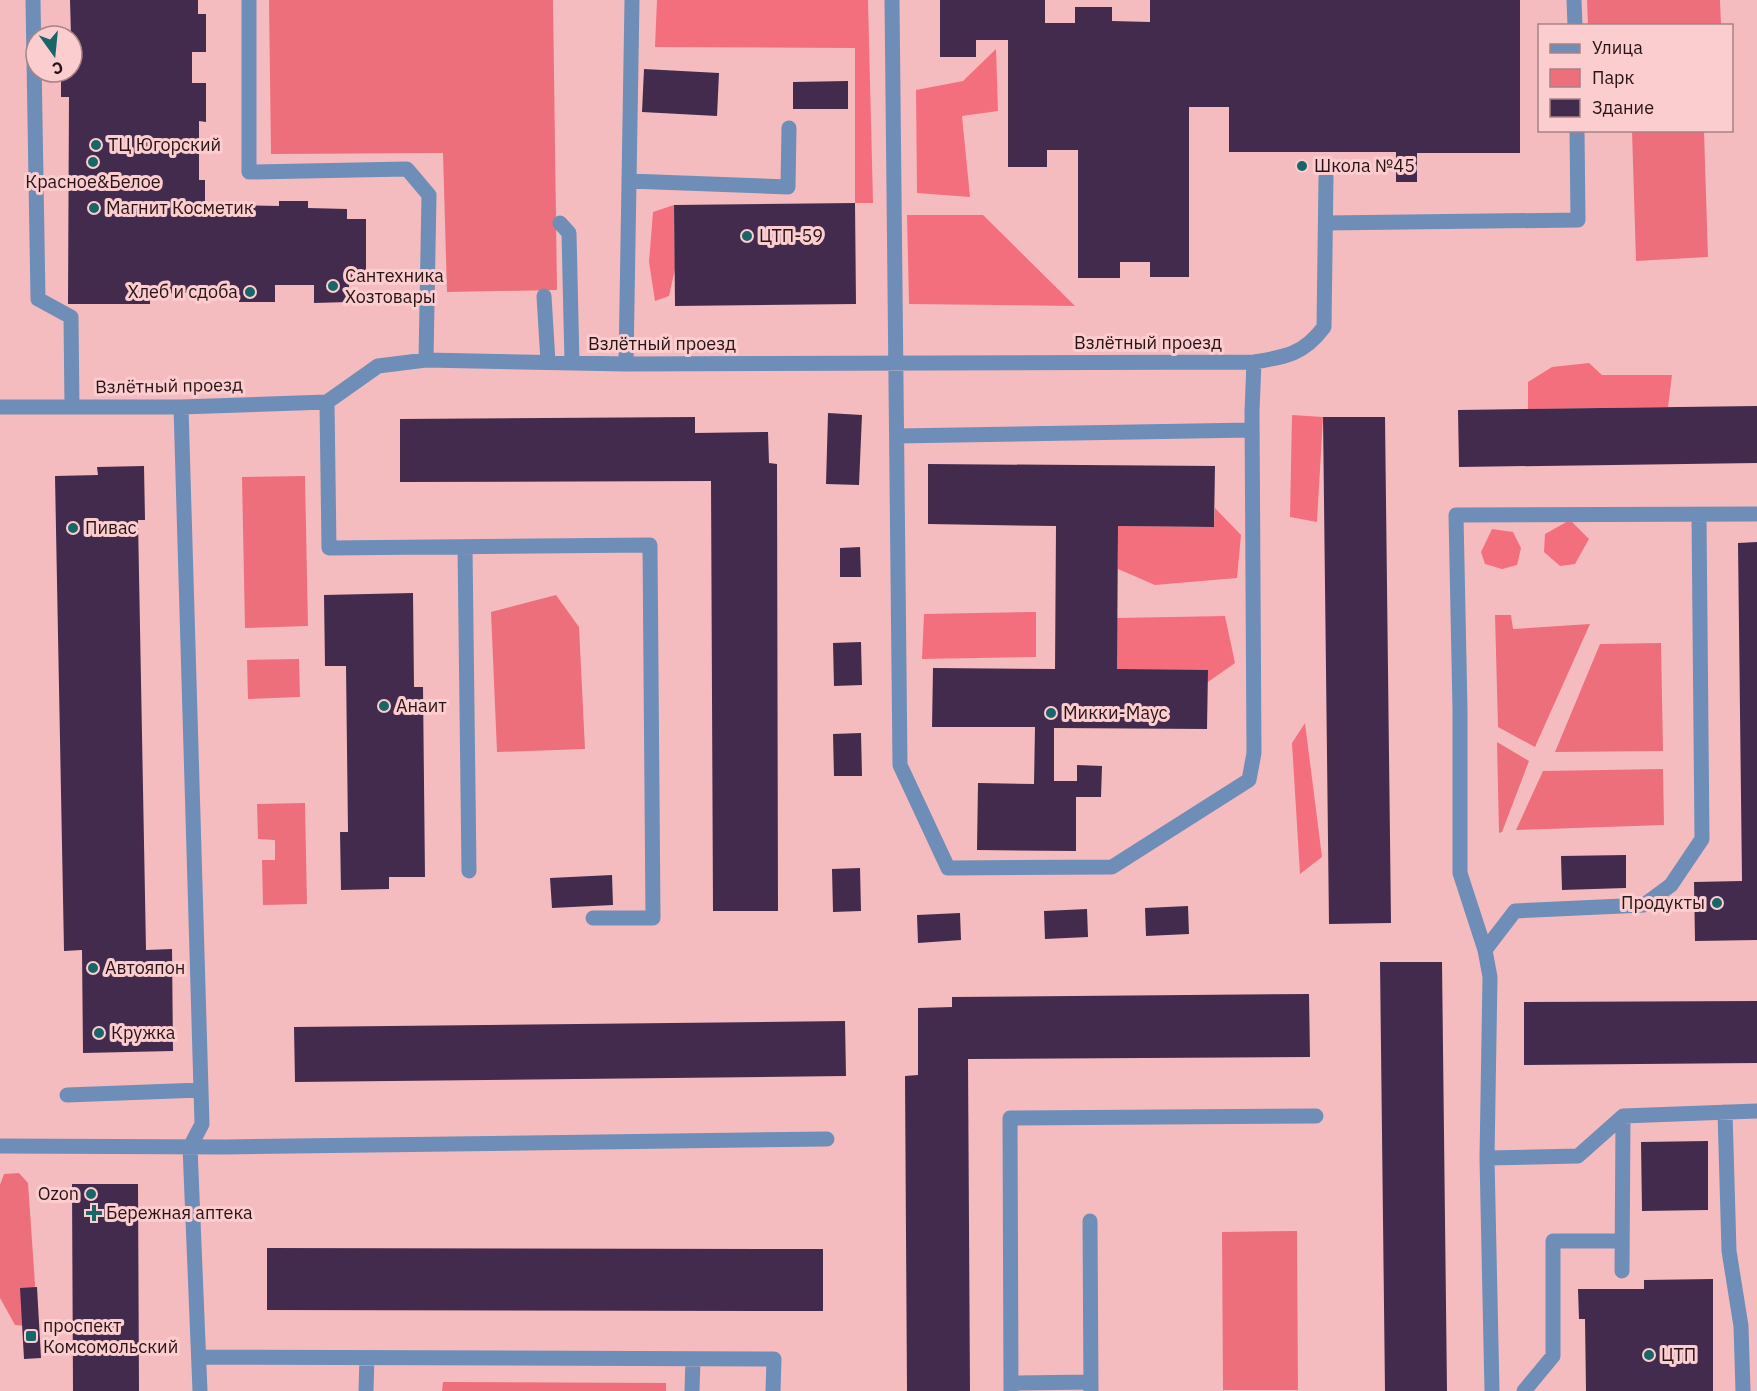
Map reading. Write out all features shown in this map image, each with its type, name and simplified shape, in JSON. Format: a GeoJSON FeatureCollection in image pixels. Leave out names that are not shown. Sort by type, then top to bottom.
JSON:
{"type":"FeatureCollection","features":[{"type":"Feature","properties":{"kind":"street"},"geometry":{"type":"LineString","coordinates":[[33,0],[38,299],[71,317],[72,407]]}},
{"type":"Feature","properties":{"kind":"street"},"geometry":{"type":"LineString","coordinates":[[249,0],[249,172],[407,169],[429,195],[426,360]]}},
{"type":"Feature","properties":{"kind":"street"},"geometry":{"type":"LineString","coordinates":[[626,364],[632,0]]}},
{"type":"Feature","properties":{"kind":"street"},"geometry":{"type":"LineString","coordinates":[[892,0],[900,765],[948,868],[1112,867],[1249,780],[1254,753],[1252,430],[1254,362]]}},
{"type":"Feature","properties":{"kind":"street"},"geometry":{"type":"LineString","coordinates":[[1574,0],[1575,24]]}},
{"type":"Feature","properties":{"kind":"street"},"geometry":{"type":"LineString","coordinates":[[629,181],[788,187],[789,128]]}},
{"type":"Feature","properties":{"kind":"street"},"geometry":{"type":"LineString","coordinates":[[1326,177],[1326,224],[1578,220],[1577,132]]}},
{"type":"Feature","properties":{"kind":"street"},"geometry":{"type":"LineString","coordinates":[[560,223],[569,233],[572,363]]}},
{"type":"Feature","properties":{"kind":"street","name":"Взлётный проезд"},"geometry":{"type":"LineString","coordinates":[[0,407],[181,407],[327,402],[378,366],[426,360],[626,364],[1254,362],[1299,351],[1312,343],[1324,327],[1326,224]]}},
{"type":"Feature","properties":{"kind":"street"},"geometry":{"type":"LineString","coordinates":[[544,296],[548,363]]}},
{"type":"Feature","properties":{"kind":"street"},"geometry":{"type":"LineString","coordinates":[[327,402],[328,548],[650,545],[653,918],[593,918]]}},
{"type":"Feature","properties":{"kind":"street"},"geometry":{"type":"LineString","coordinates":[[181,407],[202,1124],[190,1147],[200,1391]]}},
{"type":"Feature","properties":{"kind":"street"},"geometry":{"type":"LineString","coordinates":[[897,436],[1252,430]]}},
{"type":"Feature","properties":{"kind":"street"},"geometry":{"type":"LineString","coordinates":[[1492,1391],[1487,1158],[1490,977],[1485,950],[1460,873],[1460,710],[1456,515],[1699,516],[1757,514]]}},
{"type":"Feature","properties":{"kind":"street"},"geometry":{"type":"LineString","coordinates":[[1485,950],[1515,911],[1644,905],[1671,885],[1702,839],[1699,516]]}},
{"type":"Feature","properties":{"kind":"street"},"geometry":{"type":"LineString","coordinates":[[465,547],[469,871]]}},
{"type":"Feature","properties":{"kind":"street"},"geometry":{"type":"LineString","coordinates":[[68,1095],[201,1090]]}},
{"type":"Feature","properties":{"kind":"street"},"geometry":{"type":"LineString","coordinates":[[1725,1112],[1729,1251],[1741,1326],[1743,1391]]}},
{"type":"Feature","properties":{"kind":"street"},"geometry":{"type":"LineString","coordinates":[[1487,1158],[1578,1156],[1623,1116],[1757,1112]]}},
{"type":"Feature","properties":{"kind":"street"},"geometry":{"type":"LineString","coordinates":[[1090,1221],[1091,1387],[1011,1387],[1010,1118],[1316,1116]]}},
{"type":"Feature","properties":{"kind":"street"},"geometry":{"type":"LineString","coordinates":[[1622,1271],[1623,1116]]}},
{"type":"Feature","properties":{"kind":"street"},"geometry":{"type":"LineString","coordinates":[[0,1146],[190,1147],[827,1139]]}},
{"type":"Feature","properties":{"kind":"street"},"geometry":{"type":"LineString","coordinates":[[1524,1391],[1553,1356],[1553,1241],[1622,1241]]}},
{"type":"Feature","properties":{"kind":"street"},"geometry":{"type":"LineString","coordinates":[[199,1357],[774,1359],[773,1391]]}},
{"type":"Feature","properties":{"kind":"street"},"geometry":{"type":"LineString","coordinates":[[366,1391],[368,1358]]}},
{"type":"Feature","properties":{"kind":"street"},"geometry":{"type":"LineString","coordinates":[[692,1391],[693,1359]]}},
{"type":"Feature","properties":{"kind":"green space"},"geometry":{"type":"Polygon","coordinates":[[[269,0],[553,0],[557,290],[447,292],[443,153],[271,154],[269,0]]]}},
{"type":"Feature","properties":{"kind":"green space"},"geometry":{"type":"Polygon","coordinates":[[[1587,0],[1720,0],[1721,24],[1588,24],[1587,0]]]}},
{"type":"Feature","properties":{"kind":"green space"},"geometry":{"type":"Polygon","coordinates":[[[1632,132],[1704,132],[1708,257],[1636,261],[1632,132]]]}},
{"type":"Feature","properties":{"kind":"green space"},"geometry":{"type":"Polygon","coordinates":[[[305,476],[308,626],[245,628],[242,477],[305,476]]]}},
{"type":"Feature","properties":{"kind":"green space"},"geometry":{"type":"Polygon","coordinates":[[[556,595],[579,627],[585,749],[497,752],[491,612],[556,595]]]}},
{"type":"Feature","properties":{"kind":"green space"},"geometry":{"type":"Polygon","coordinates":[[[1495,615],[1511,615],[1513,629],[1590,624],[1535,747],[1498,727],[1495,615]]]}},
{"type":"Feature","properties":{"kind":"green space"},"geometry":{"type":"Polygon","coordinates":[[[1661,643],[1663,751],[1555,752],[1600,644],[1661,643]]]}},
{"type":"Feature","properties":{"kind":"green space"},"geometry":{"type":"Polygon","coordinates":[[[299,659],[300,697],[248,699],[247,660],[299,659]]]}},
{"type":"Feature","properties":{"kind":"green space"},"geometry":{"type":"Polygon","coordinates":[[[1497,742],[1529,761],[1502,832],[1499,833],[1497,742]]]}},
{"type":"Feature","properties":{"kind":"green space"},"geometry":{"type":"Polygon","coordinates":[[[1663,769],[1664,825],[1516,830],[1543,771],[1663,769]]]}},
{"type":"Feature","properties":{"kind":"green space"},"geometry":{"type":"Polygon","coordinates":[[[305,803],[307,904],[263,905],[262,860],[275,860],[275,840],[258,839],[257,804],[305,803]]]}},
{"type":"Feature","properties":{"kind":"green space"},"geometry":{"type":"Polygon","coordinates":[[[19,1173],[28,1183],[35,1284],[34,1313],[27,1326],[15,1325],[0,1298],[0,1185],[4,1174],[19,1173]]]}},
{"type":"Feature","properties":{"kind":"green space"},"geometry":{"type":"Polygon","coordinates":[[[1297,1231],[1298,1390],[1223,1390],[1222,1232],[1297,1231]]]}},
{"type":"Feature","properties":{"kind":"green space"},"geometry":{"type":"Polygon","coordinates":[[[443,1382],[666,1383],[666,1391],[442,1391],[443,1382]]]}},
{"type":"Feature","properties":{"kind":"shaded area"},"geometry":{"type":"Polygon","coordinates":[[[657,0],[868,0],[873,203],[855,203],[855,48],[655,47],[657,0]]]}},
{"type":"Feature","properties":{"kind":"shaded area"},"geometry":{"type":"Polygon","coordinates":[[[996,49],[998,111],[962,116],[970,197],[917,193],[916,90],[963,81],[996,49]]]}},
{"type":"Feature","properties":{"kind":"shaded area"},"geometry":{"type":"Polygon","coordinates":[[[674,205],[675,269],[669,296],[655,301],[649,262],[653,212],[674,205]]]}},
{"type":"Feature","properties":{"kind":"shaded area"},"geometry":{"type":"Polygon","coordinates":[[[907,215],[983,215],[1075,306],[909,304],[907,215]]]}},
{"type":"Feature","properties":{"kind":"shaded area"},"geometry":{"type":"Polygon","coordinates":[[[1589,363],[1602,375],[1672,375],[1668,407],[1528,409],[1528,382],[1552,367],[1589,363]]]}},
{"type":"Feature","properties":{"kind":"shaded area"},"geometry":{"type":"Polygon","coordinates":[[[1292,415],[1323,417],[1317,522],[1290,517],[1292,415]]]}},
{"type":"Feature","properties":{"kind":"shaded area"},"geometry":{"type":"Polygon","coordinates":[[[1215,508],[1241,535],[1237,578],[1155,585],[1118,569],[1118,526],[1214,527],[1215,508]]]}},
{"type":"Feature","properties":{"kind":"shaded area"},"geometry":{"type":"Polygon","coordinates":[[[1570,520],[1589,539],[1575,564],[1560,566],[1544,552],[1545,534],[1570,520]]]}},
{"type":"Feature","properties":{"kind":"shaded area"},"geometry":{"type":"Polygon","coordinates":[[[1492,529],[1513,532],[1521,548],[1517,565],[1502,569],[1485,564],[1481,552],[1492,529]]]}},
{"type":"Feature","properties":{"kind":"shaded area"},"geometry":{"type":"Polygon","coordinates":[[[1036,612],[1036,657],[922,659],[924,614],[1036,612]]]}},
{"type":"Feature","properties":{"kind":"shaded area"},"geometry":{"type":"Polygon","coordinates":[[[1225,616],[1235,663],[1208,682],[1117,669],[1117,618],[1225,616]]]}},
{"type":"Feature","properties":{"kind":"shaded area"},"geometry":{"type":"Polygon","coordinates":[[[1305,723],[1322,857],[1300,874],[1292,743],[1305,723]]]}},
{"type":"Feature","properties":{"kind":"building"},"geometry":{"type":"Polygon","coordinates":[[[70,0],[198,0],[198,14],[206,14],[206,52],[192,52],[192,83],[206,83],[206,122],[199,121],[199,180],[205,180],[205,214],[238,215],[238,205],[279,206],[279,201],[308,201],[308,208],[347,209],[347,219],[366,219],[366,281],[349,281],[349,302],[314,303],[314,285],[275,285],[275,302],[239,302],[239,288],[220,288],[220,292],[150,294],[150,304],[68,304],[69,97],[61,97],[61,84],[84,84],[84,24],[71,24],[70,0]]]}},
{"type":"Feature","properties":{"kind":"building"},"geometry":{"type":"Polygon","coordinates":[[[940,0],[1045,0],[1045,23],[1075,23],[1075,7],[1112,7],[1112,21],[1150,22],[1150,0],[1520,0],[1520,153],[1417,153],[1417,182],[1396,182],[1396,152],[1229,152],[1229,107],[1189,107],[1189,277],[1150,277],[1150,262],[1120,262],[1120,278],[1078,278],[1078,150],[1047,150],[1047,167],[1008,167],[1008,40],[976,40],[976,57],[940,57],[940,0]]]}},
{"type":"Feature","properties":{"kind":"building"},"geometry":{"type":"Polygon","coordinates":[[[644,69],[719,73],[717,116],[642,112],[644,69]]]}},
{"type":"Feature","properties":{"kind":"building"},"geometry":{"type":"Polygon","coordinates":[[[848,81],[848,109],[793,109],[793,82],[848,81]]]}},
{"type":"Feature","properties":{"kind":"building"},"geometry":{"type":"Polygon","coordinates":[[[855,203],[856,304],[675,306],[674,205],[855,203]]]}},
{"type":"Feature","properties":{"kind":"building"},"geometry":{"type":"Polygon","coordinates":[[[1757,406],[1757,463],[1459,467],[1458,410],[1757,406]]]}},
{"type":"Feature","properties":{"kind":"building"},"geometry":{"type":"Polygon","coordinates":[[[828,413],[862,415],[859,485],[826,484],[828,413]]]}},
{"type":"Feature","properties":{"kind":"building"},"geometry":{"type":"Polygon","coordinates":[[[695,417],[695,433],[768,432],[769,463],[777,464],[778,911],[713,911],[711,481],[400,482],[400,419],[695,417]]]}},
{"type":"Feature","properties":{"kind":"building"},"geometry":{"type":"Polygon","coordinates":[[[1323,417],[1385,417],[1391,923],[1329,924],[1323,417]]]}},
{"type":"Feature","properties":{"kind":"building"},"geometry":{"type":"Polygon","coordinates":[[[928,464],[1215,466],[1214,527],[1118,526],[1117,669],[1208,670],[1207,729],[1054,728],[1054,781],[1077,781],[1077,765],[1102,766],[1101,797],[1076,797],[1076,851],[977,850],[978,783],[1034,784],[1035,727],[932,727],[933,668],[1055,669],[1056,526],[928,524],[928,464]]]}},
{"type":"Feature","properties":{"kind":"building"},"geometry":{"type":"Polygon","coordinates":[[[144,466],[145,520],[138,520],[146,950],[172,949],[173,1051],[83,1053],[82,950],[64,951],[55,476],[98,475],[97,467],[144,466]]]}},
{"type":"Feature","properties":{"kind":"building"},"geometry":{"type":"Polygon","coordinates":[[[1757,542],[1757,940],[1695,941],[1694,882],[1742,881],[1738,543],[1757,542]]]}},
{"type":"Feature","properties":{"kind":"building"},"geometry":{"type":"Polygon","coordinates":[[[860,547],[861,577],[840,577],[840,548],[860,547]]]}},
{"type":"Feature","properties":{"kind":"building"},"geometry":{"type":"Polygon","coordinates":[[[413,593],[414,687],[423,687],[425,877],[389,877],[389,889],[341,890],[340,832],[348,832],[346,666],[325,666],[324,595],[413,593]]]}},
{"type":"Feature","properties":{"kind":"building"},"geometry":{"type":"Polygon","coordinates":[[[861,642],[862,685],[834,686],[833,643],[861,642]]]}},
{"type":"Feature","properties":{"kind":"building"},"geometry":{"type":"Polygon","coordinates":[[[861,733],[862,776],[834,776],[833,734],[861,733]]]}},
{"type":"Feature","properties":{"kind":"building"},"geometry":{"type":"Polygon","coordinates":[[[1626,855],[1626,888],[1562,890],[1561,856],[1626,855]]]}},
{"type":"Feature","properties":{"kind":"building"},"geometry":{"type":"Polygon","coordinates":[[[860,868],[861,911],[833,912],[832,869],[860,868]]]}},
{"type":"Feature","properties":{"kind":"building"},"geometry":{"type":"Polygon","coordinates":[[[612,875],[613,905],[552,908],[550,878],[612,875]]]}},
{"type":"Feature","properties":{"kind":"building"},"geometry":{"type":"Polygon","coordinates":[[[1188,906],[1189,934],[1146,936],[1145,908],[1188,906]]]}},
{"type":"Feature","properties":{"kind":"building"},"geometry":{"type":"Polygon","coordinates":[[[1087,909],[1088,937],[1045,939],[1044,911],[1087,909]]]}},
{"type":"Feature","properties":{"kind":"building"},"geometry":{"type":"Polygon","coordinates":[[[960,913],[961,940],[918,943],[917,915],[960,913]]]}},
{"type":"Feature","properties":{"kind":"building"},"geometry":{"type":"Polygon","coordinates":[[[1380,962],[1442,962],[1447,1391],[1385,1391],[1380,962]]]}},
{"type":"Feature","properties":{"kind":"building"},"geometry":{"type":"Polygon","coordinates":[[[1309,994],[1310,1057],[968,1059],[970,1391],[907,1391],[905,1076],[918,1075],[918,1008],[952,1007],[952,997],[1309,994]]]}},
{"type":"Feature","properties":{"kind":"building"},"geometry":{"type":"Polygon","coordinates":[[[1757,1001],[1757,1063],[1524,1065],[1524,1002],[1757,1001]]]}},
{"type":"Feature","properties":{"kind":"building"},"geometry":{"type":"Polygon","coordinates":[[[845,1021],[846,1076],[295,1082],[294,1027],[845,1021]]]}},
{"type":"Feature","properties":{"kind":"building"},"geometry":{"type":"Polygon","coordinates":[[[1708,1141],[1708,1210],[1642,1211],[1641,1142],[1708,1141]]]}},
{"type":"Feature","properties":{"kind":"building"},"geometry":{"type":"Polygon","coordinates":[[[72,1184],[138,1184],[139,1391],[73,1391],[72,1184]]]}},
{"type":"Feature","properties":{"kind":"building"},"geometry":{"type":"Polygon","coordinates":[[[267,1248],[823,1249],[823,1311],[267,1310],[267,1248]]]}},
{"type":"Feature","properties":{"kind":"building","name":"ЦТП"},"geometry":{"type":"Polygon","coordinates":[[[1713,1279],[1713,1391],[1586,1391],[1585,1319],[1579,1319],[1578,1289],[1644,1289],[1644,1280],[1713,1279]]]}},
{"type":"Feature","properties":{"kind":"building"},"geometry":{"type":"Polygon","coordinates":[[[37,1287],[41,1358],[24,1359],[20,1288],[37,1287]]]}},
{"type":"Feature","properties":{"kind":"place","name":"ТЦ Югорский"},"geometry":{"type":"Point","coordinates":[96,145]}},
{"type":"Feature","properties":{"kind":"place","name":"Красное&Белое"},"geometry":{"type":"Point","coordinates":[93,162]}},
{"type":"Feature","properties":{"kind":"place","name":"Школа №45"},"geometry":{"type":"Point","coordinates":[1302,166]}},
{"type":"Feature","properties":{"kind":"place","name":"Магнит Косметик"},"geometry":{"type":"Point","coordinates":[94,208]}},
{"type":"Feature","properties":{"kind":"place","name":"ЦТП-59"},"geometry":{"type":"Point","coordinates":[747,236]}},
{"type":"Feature","properties":{"kind":"place","name":"Сантехника Хозтовары"},"geometry":{"type":"Point","coordinates":[333,286]}},
{"type":"Feature","properties":{"kind":"place","name":"Хлеб и сдоба"},"geometry":{"type":"Point","coordinates":[250,292]}},
{"type":"Feature","properties":{"kind":"place","name":"Пивас"},"geometry":{"type":"Point","coordinates":[73,528]}},
{"type":"Feature","properties":{"kind":"place","name":"Анаит"},"geometry":{"type":"Point","coordinates":[384,706]}},
{"type":"Feature","properties":{"kind":"place","name":"Микки-Маус"},"geometry":{"type":"Point","coordinates":[1051,713]}},
{"type":"Feature","properties":{"kind":"place","name":"Продукты"},"geometry":{"type":"Point","coordinates":[1717,903]}},
{"type":"Feature","properties":{"kind":"place","name":"Автояпон"},"geometry":{"type":"Point","coordinates":[93,968]}},
{"type":"Feature","properties":{"kind":"place","name":"Кружка"},"geometry":{"type":"Point","coordinates":[99,1033]}},
{"type":"Feature","properties":{"kind":"place","name":"Ozon"},"geometry":{"type":"Point","coordinates":[91,1194]}},
{"type":"Feature","properties":{"kind":"place","name":"Бережная аптека"},"geometry":{"type":"Point","coordinates":[94,1213]}},
{"type":"Feature","properties":{"kind":"place","name":"проспект Комсомольский"},"geometry":{"type":"Point","coordinates":[31,1336]}},
{"type":"Feature","properties":{"kind":"place","name":"ЦТП"},"geometry":{"type":"Point","coordinates":[1649,1355]}}]}
